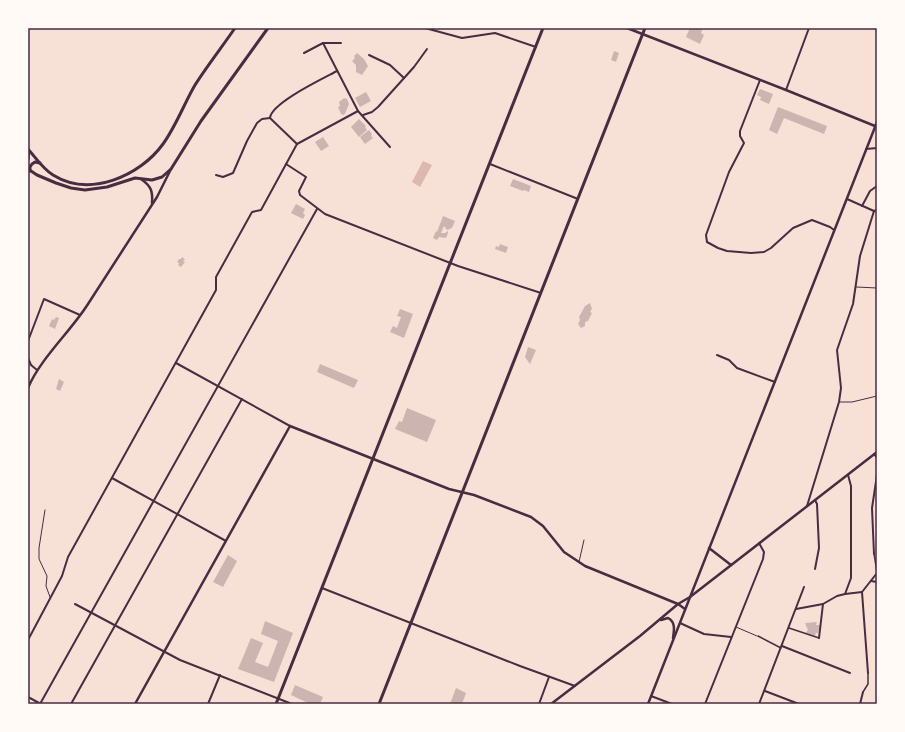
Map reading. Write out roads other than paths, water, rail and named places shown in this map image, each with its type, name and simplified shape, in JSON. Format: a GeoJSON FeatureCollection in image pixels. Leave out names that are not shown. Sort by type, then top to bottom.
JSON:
{"type":"FeatureCollection","features":[{"type":"Feature","properties":{"kind":"main road"},"geometry":{"type":"LineString","coordinates":[[28,149],[53,175],[63,180],[87,185],[112,181],[139,168],[149,160],[163,144],[196,85],[235,28]]}},
{"type":"Feature","properties":{"kind":"main road"},"geometry":{"type":"LineString","coordinates":[[28,388],[37,370],[81,315],[152,204],[171,169],[201,121],[268,28]]}},
{"type":"Feature","properties":{"kind":"main road"},"geometry":{"type":"LineString","coordinates":[[276,704],[543,28]]}},
{"type":"Feature","properties":{"kind":"main road"},"geometry":{"type":"LineString","coordinates":[[627,28],[875,126]]}},
{"type":"Feature","properties":{"kind":"main road"},"geometry":{"type":"LineString","coordinates":[[379,704],[645,28]]}},
{"type":"Feature","properties":{"kind":"main road"},"geometry":{"type":"LineString","coordinates":[[648,704],[877,122]]}},
{"type":"Feature","properties":{"kind":"main road"},"geometry":{"type":"LineString","coordinates":[[28,149],[30,154],[28,158]]}},
{"type":"Feature","properties":{"kind":"main road"},"geometry":{"type":"LineString","coordinates":[[40,163],[35,162],[29,170],[42,178],[63,186],[85,190],[107,187],[135,178],[154,180],[162,177],[171,169]]}},
{"type":"Feature","properties":{"kind":"main road"},"geometry":{"type":"LineString","coordinates":[[139,178],[152,190],[152,204]]}},
{"type":"Feature","properties":{"kind":"main road"},"geometry":{"type":"LineString","coordinates":[[135,704],[290,426],[449,489],[474,495],[531,517],[543,526],[564,552],[585,566],[678,604],[685,609]]}},
{"type":"Feature","properties":{"kind":"main road"},"geometry":{"type":"LineString","coordinates":[[551,704],[640,636],[678,604],[690,597],[732,565],[876,453]]}},
{"type":"Feature","properties":{"kind":"main road"},"geometry":{"type":"LineString","coordinates":[[709,548],[732,565]]}},
{"type":"Feature","properties":{"kind":"main road"},"geometry":{"type":"LineString","coordinates":[[658,621],[666,618],[672,620],[674,630],[672,643]]}},
{"type":"Feature","properties":{"kind":"street"},"geometry":{"type":"LineString","coordinates":[[425,28],[462,38],[495,33],[536,47]]}},
{"type":"Feature","properties":{"kind":"street"},"geometry":{"type":"LineString","coordinates":[[786,90],[809,28]]}},
{"type":"Feature","properties":{"kind":"street"},"geometry":{"type":"LineString","coordinates":[[323,43],[358,111],[390,147]]}},
{"type":"Feature","properties":{"kind":"street"},"geometry":{"type":"LineString","coordinates":[[304,53],[323,43],[341,43]]}},
{"type":"Feature","properties":{"kind":"street"},"geometry":{"type":"LineString","coordinates":[[362,116],[372,112],[378,107],[419,61],[427,49]]}},
{"type":"Feature","properties":{"kind":"street"},"geometry":{"type":"LineString","coordinates":[[369,55],[386,63],[404,78]]}},
{"type":"Feature","properties":{"kind":"street"},"geometry":{"type":"LineString","coordinates":[[270,118],[272,112],[288,98],[337,71]]}},
{"type":"Feature","properties":{"kind":"street"},"geometry":{"type":"LineString","coordinates":[[760,80],[740,131],[740,136],[744,143],[729,172],[706,235],[707,242],[727,251],[758,253],[764,252],[771,248],[793,228],[812,220],[834,230]]}},
{"type":"Feature","properties":{"kind":"street"},"geometry":{"type":"LineString","coordinates":[[28,640],[62,576],[68,557],[216,290],[216,276],[252,212],[261,210],[297,144],[358,111]]}},
{"type":"Feature","properties":{"kind":"street"},"geometry":{"type":"LineString","coordinates":[[270,118],[297,144]]}},
{"type":"Feature","properties":{"kind":"street"},"geometry":{"type":"LineString","coordinates":[[216,175],[223,177],[234,173],[247,141],[257,123],[262,119],[270,118]]}},
{"type":"Feature","properties":{"kind":"street"},"geometry":{"type":"LineString","coordinates":[[866,148],[877,148]]}},
{"type":"Feature","properties":{"kind":"street"},"geometry":{"type":"LineString","coordinates":[[286,164],[306,177],[299,191],[300,195],[314,205],[316,209],[332,217],[450,263],[541,293]]}},
{"type":"Feature","properties":{"kind":"street"},"geometry":{"type":"LineString","coordinates":[[490,164],[578,199]]}},
{"type":"Feature","properties":{"kind":"street"},"geometry":{"type":"LineString","coordinates":[[862,206],[870,191],[877,186]]}},
{"type":"Feature","properties":{"kind":"street"},"geometry":{"type":"LineString","coordinates":[[807,506],[839,402],[841,388],[837,350],[853,304],[860,256],[876,210],[846,199]]}},
{"type":"Feature","properties":{"kind":"street"},"geometry":{"type":"LineString","coordinates":[[28,697],[40,704],[316,209]]}},
{"type":"Feature","properties":{"kind":"street"},"geometry":{"type":"LineString","coordinates":[[28,341],[44,299],[81,315]]}},
{"type":"Feature","properties":{"kind":"street"},"geometry":{"type":"LineString","coordinates":[[717,356],[730,360],[736,368],[775,382]]}},
{"type":"Feature","properties":{"kind":"street"},"geometry":{"type":"LineString","coordinates":[[28,358],[31,366],[37,370]]}},
{"type":"Feature","properties":{"kind":"street"},"geometry":{"type":"LineString","coordinates":[[176,363],[290,426]]}},
{"type":"Feature","properties":{"kind":"street"},"geometry":{"type":"LineString","coordinates":[[71,704],[242,399]]}},
{"type":"Feature","properties":{"kind":"street"},"geometry":{"type":"LineString","coordinates":[[876,453],[877,458]]}},
{"type":"Feature","properties":{"kind":"street"},"geometry":{"type":"LineString","coordinates":[[845,594],[851,578],[851,486],[848,475]]}},
{"type":"Feature","properties":{"kind":"street"},"geometry":{"type":"LineString","coordinates":[[796,609],[823,604],[837,596],[862,592],[877,573],[874,554],[872,508],[877,475]]}},
{"type":"Feature","properties":{"kind":"street"},"geometry":{"type":"LineString","coordinates":[[111,478],[226,541]]}},
{"type":"Feature","properties":{"kind":"street"},"geometry":{"type":"LineString","coordinates":[[815,500],[818,516],[820,548],[815,569]]}},
{"type":"Feature","properties":{"kind":"street"},"geometry":{"type":"LineString","coordinates":[[705,704],[763,559],[764,552],[759,543]]}},
{"type":"Feature","properties":{"kind":"street"},"geometry":{"type":"LineString","coordinates":[[871,582],[877,582]]}},
{"type":"Feature","properties":{"kind":"street"},"geometry":{"type":"LineString","coordinates":[[760,704],[804,587]]}},
{"type":"Feature","properties":{"kind":"street"},"geometry":{"type":"LineString","coordinates":[[322,588],[575,686]]}},
{"type":"Feature","properties":{"kind":"street"},"geometry":{"type":"LineString","coordinates":[[860,704],[863,692],[868,684],[862,592]]}},
{"type":"Feature","properties":{"kind":"street"},"geometry":{"type":"LineString","coordinates":[[74,604],[164,652],[292,704]]}},
{"type":"Feature","properties":{"kind":"street"},"geometry":{"type":"LineString","coordinates":[[789,628],[819,638],[823,604]]}},
{"type":"Feature","properties":{"kind":"street"},"geometry":{"type":"LineString","coordinates":[[680,623],[704,634],[731,637]]}},
{"type":"Feature","properties":{"kind":"street"},"geometry":{"type":"LineString","coordinates":[[758,636],[781,647],[850,673]]}},
{"type":"Feature","properties":{"kind":"street"},"geometry":{"type":"LineString","coordinates":[[208,704],[220,675]]}},
{"type":"Feature","properties":{"kind":"street"},"geometry":{"type":"LineString","coordinates":[[539,704],[549,677]]}},
{"type":"Feature","properties":{"kind":"street"},"geometry":{"type":"LineString","coordinates":[[765,690],[799,704]]}},
{"type":"Feature","properties":{"kind":"street"},"geometry":{"type":"LineString","coordinates":[[651,696],[672,704]]}},
{"type":"Feature","properties":{"kind":"lane"},"geometry":{"type":"LineString","coordinates":[[856,287],[877,288]]}},
{"type":"Feature","properties":{"kind":"lane"},"geometry":{"type":"LineString","coordinates":[[839,402],[852,402],[877,396]]}},
{"type":"Feature","properties":{"kind":"lane"},"geometry":{"type":"LineString","coordinates":[[45,510],[39,548],[39,559],[47,576],[46,586],[50,598]]}},
{"type":"Feature","properties":{"kind":"lane"},"geometry":{"type":"LineString","coordinates":[[579,562],[584,540]]}},
{"type":"Feature","properties":{"kind":"lane"},"geometry":{"type":"LineString","coordinates":[[736,627],[758,636]]}}]}
